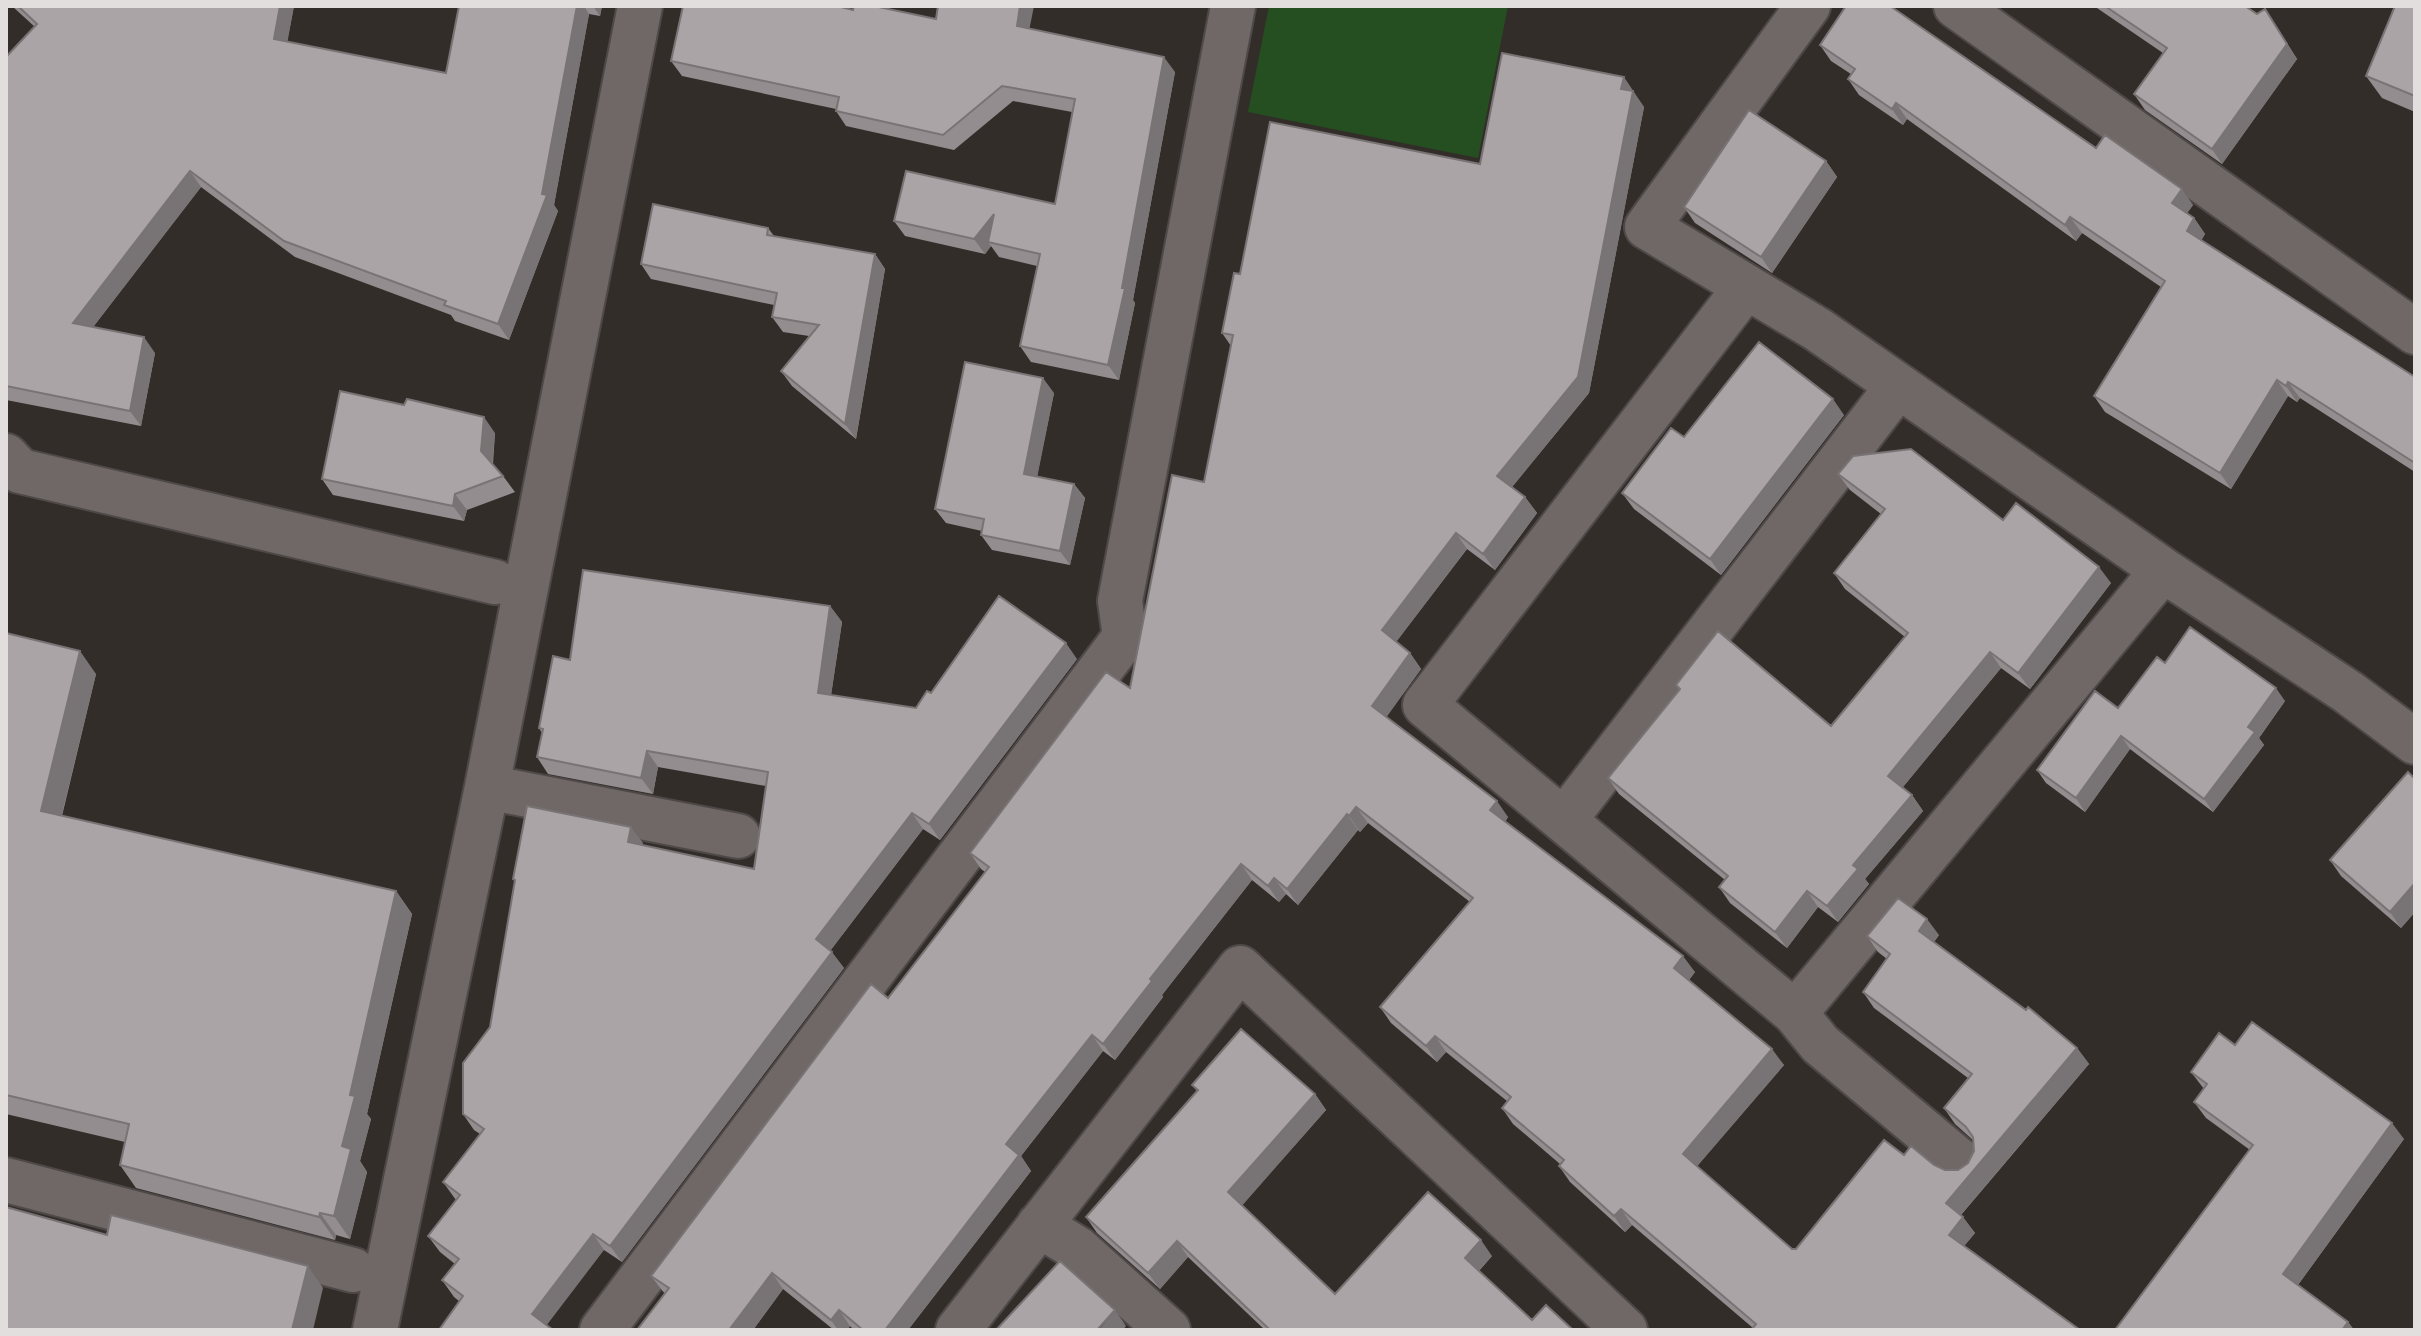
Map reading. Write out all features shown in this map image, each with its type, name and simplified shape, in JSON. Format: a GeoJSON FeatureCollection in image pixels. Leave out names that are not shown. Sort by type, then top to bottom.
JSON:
{"type":"FeatureCollection","features":[{"type":"Feature","properties":{"kind":"street"},"geometry":{"type":"LineString","coordinates":[[375,1330],[487,787],[640,6]]}},
{"type":"Feature","properties":{"kind":"street"},"geometry":{"type":"LineString","coordinates":[[602,1330],[1125,637],[1120,601],[1233,6]]}},
{"type":"Feature","properties":{"kind":"street"},"geometry":{"type":"LineString","coordinates":[[1808,6],[1647,227],[1817,329],[2163,570],[2348,692],[2415,742]]}},
{"type":"Feature","properties":{"kind":"street"},"geometry":{"type":"LineString","coordinates":[[1956,6],[2415,332]]}},
{"type":"Feature","properties":{"kind":"street"},"geometry":{"type":"LineString","coordinates":[[1746,287],[1425,705],[1795,1013],[1820,1044],[1961,1162]]}},
{"type":"Feature","properties":{"kind":"street"},"geometry":{"type":"LineString","coordinates":[[1565,819],[1898,386]]}},
{"type":"Feature","properties":{"kind":"street"},"geometry":{"type":"LineString","coordinates":[[6,456],[20,471],[495,582]]}},
{"type":"Feature","properties":{"kind":"street"},"geometry":{"type":"LineString","coordinates":[[1795,1013],[2163,570]]}},
{"type":"Feature","properties":{"kind":"street"},"geometry":{"type":"LineString","coordinates":[[487,787],[738,836]]}},
{"type":"Feature","properties":{"kind":"street"},"geometry":{"type":"LineString","coordinates":[[958,1330],[1240,968],[1625,1330]]}},
{"type":"Feature","properties":{"kind":"street"},"geometry":{"type":"LineString","coordinates":[[6,1180],[353,1270]]}},
{"type":"Feature","properties":{"kind":"street"},"geometry":{"type":"LineString","coordinates":[[1039,1225],[1078,1249],[1168,1330]]}},
{"type":"Feature","properties":{"kind":"green space"},"geometry":{"type":"Polygon","coordinates":[[[1269,6],[1508,6],[1478,158],[1248,112],[1269,6]]]}},
{"type":"Feature","properties":{"kind":"building"},"geometry":{"type":"Polygon","coordinates":[[[18,6],[280,6],[274,39],[446,73],[459,6],[577,6],[542,194],[547,195],[498,324],[444,305],[446,301],[284,241],[190,171],[73,323],[144,337],[130,411],[6,386],[6,57],[37,24],[18,6]]]}},
{"type":"Feature","properties":{"kind":"building"},"geometry":{"type":"Polygon","coordinates":[[[683,6],[837,6],[853,10],[854,6],[874,6],[936,19],[938,6],[1020,6],[1017,26],[1164,57],[1122,288],[1125,288],[1108,365],[1020,346],[1040,254],[988,242],[994,214],[974,239],[894,221],[906,171],[1055,204],[1075,99],[1002,86],[943,135],[836,111],[839,97],[671,61],[683,6]]]}},
{"type":"Feature","properties":{"kind":"building"},"geometry":{"type":"Polygon","coordinates":[[[1846,6],[1890,6],[2096,148],[2105,135],[2182,189],[2172,203],[2194,218],[2187,231],[2415,377],[2415,463],[2288,382],[2286,386],[2277,380],[2220,473],[2094,396],[2165,281],[2070,217],[2065,225],[1896,103],[1892,109],[1848,79],[1855,69],[1820,45],[1846,6]]]}},
{"type":"Feature","properties":{"kind":"building"},"geometry":{"type":"Polygon","coordinates":[[[2105,6],[2245,6],[2257,14],[2265,9],[2287,44],[2212,149],[2134,94],[2167,48],[2105,6]]]}},
{"type":"Feature","properties":{"kind":"building"},"geometry":{"type":"Polygon","coordinates":[[[2395,6],[2415,6],[2415,96],[2366,76],[2395,6]]]}},
{"type":"Feature","properties":{"kind":"building"},"geometry":{"type":"Polygon","coordinates":[[[1502,53],[1624,77],[1621,89],[1633,91],[1578,377],[1497,476],[1525,497],[1483,554],[1456,533],[1382,630],[1410,653],[1372,706],[1497,801],[1490,810],[1683,956],[1674,968],[1772,1049],[1683,1154],[1792,1249],[1796,1249],[1884,1140],[1904,1155],[1911,1146],[1945,1170],[1958,1170],[1968,1163],[1974,1151],[1973,1137],[1944,1108],[1972,1074],[1863,992],[1890,954],[1867,936],[1898,898],[1927,919],[1919,931],[2026,1010],[2028,1007],[2077,1048],[1946,1203],[1963,1217],[1949,1235],[2080,1330],[1751,1330],[1756,1324],[1621,1209],[1614,1216],[1559,1166],[1564,1160],[1502,1108],[1511,1097],[1435,1036],[1426,1046],[1380,1007],[1473,898],[1356,807],[1287,889],[1274,878],[1268,886],[1241,864],[1103,1044],[1092,1035],[1006,1144],[1019,1155],[885,1330],[863,1330],[839,1310],[831,1320],[772,1273],[729,1330],[637,1330],[669,1288],[651,1276],[871,984],[888,998],[989,867],[970,853],[1106,672],[1130,688],[1172,475],[1204,482],[1233,335],[1222,333],[1234,273],[1240,274],[1270,122],[1480,164],[1502,53]]]}},
{"type":"Feature","properties":{"kind":"building"},"geometry":{"type":"Polygon","coordinates":[[[1749,110],[1826,161],[1761,257],[1684,207],[1749,110]]]}},
{"type":"Feature","properties":{"kind":"building"},"geometry":{"type":"Polygon","coordinates":[[[653,204],[768,228],[767,235],[875,254],[845,424],[781,371],[819,325],[772,317],[777,293],[641,264],[653,204]]]}},
{"type":"Feature","properties":{"kind":"building"},"geometry":{"type":"Polygon","coordinates":[[[1759,342],[1833,399],[1710,559],[1622,493],[1671,428],[1684,437],[1759,342]]]}},
{"type":"Feature","properties":{"kind":"building"},"geometry":{"type":"Polygon","coordinates":[[[965,362],[1043,378],[1024,474],[1074,484],[1060,551],[981,535],[984,519],[935,509],[965,362]]]}},
{"type":"Feature","properties":{"kind":"building"},"geometry":{"type":"Polygon","coordinates":[[[340,391],[404,405],[407,399],[484,417],[481,451],[503,476],[455,494],[453,506],[322,479],[340,391]]]}},
{"type":"Feature","properties":{"kind":"building"},"geometry":{"type":"Polygon","coordinates":[[[1911,449],[2003,520],[2016,503],[2099,567],[2018,673],[1990,652],[1888,776],[1912,795],[1853,865],[1858,869],[1827,906],[1807,891],[1775,932],[1719,887],[1728,876],[1608,778],[1680,689],[1676,685],[1718,631],[1831,726],[1908,633],[1834,573],[1885,509],[1838,474],[1853,456],[1911,449]]]}},
{"type":"Feature","properties":{"kind":"building"},"geometry":{"type":"Polygon","coordinates":[[[583,570],[830,606],[818,693],[916,708],[927,691],[931,693],[999,596],[1066,643],[929,824],[912,813],[816,939],[832,952],[610,1246],[593,1234],[532,1314],[553,1330],[439,1330],[463,1296],[442,1280],[459,1259],[428,1236],[460,1195],[443,1182],[484,1129],[463,1114],[463,1063],[490,1027],[527,806],[631,827],[628,842],[754,869],[768,772],[647,751],[641,778],[537,757],[543,729],[539,728],[553,656],[570,660],[583,570]]]}},
{"type":"Feature","properties":{"kind":"building"},"geometry":{"type":"Polygon","coordinates":[[[2190,627],[2276,688],[2248,727],[2255,732],[2204,799],[2121,736],[2076,798],[2037,770],[2095,691],[2118,708],[2157,657],[2165,663],[2190,627]]]}},
{"type":"Feature","properties":{"kind":"building"},"geometry":{"type":"Polygon","coordinates":[[[6,633],[80,651],[41,811],[396,891],[350,1095],[355,1096],[342,1146],[351,1149],[334,1216],[320,1213],[319,1217],[120,1165],[129,1124],[6,1095],[6,633]]]}},
{"type":"Feature","properties":{"kind":"building"},"geometry":{"type":"Polygon","coordinates":[[[2408,772],[2415,779],[2415,883],[2390,912],[2330,860],[2408,772]]]}},
{"type":"Feature","properties":{"kind":"building"},"geometry":{"type":"Polygon","coordinates":[[[2252,1022],[2392,1123],[2283,1274],[2348,1322],[2342,1330],[2115,1330],[2253,1145],[2194,1102],[2207,1084],[2191,1072],[2219,1033],[2235,1045],[2252,1022]]]}},
{"type":"Feature","properties":{"kind":"building"},"geometry":{"type":"Polygon","coordinates":[[[1241,1029],[1315,1094],[1228,1192],[1335,1294],[1428,1192],[1481,1240],[1465,1258],[1532,1320],[1546,1305],[1573,1330],[1270,1330],[1177,1241],[1148,1273],[1086,1217],[1198,1090],[1192,1085],[1241,1029]]]}},
{"type":"Feature","properties":{"kind":"building"},"geometry":{"type":"Polygon","coordinates":[[[6,1207],[107,1235],[111,1215],[308,1266],[292,1330],[6,1330],[6,1207]]]}},
{"type":"Feature","properties":{"kind":"building"},"geometry":{"type":"Polygon","coordinates":[[[1060,1261],[1115,1310],[1099,1330],[996,1330],[1060,1261]]]}}]}
